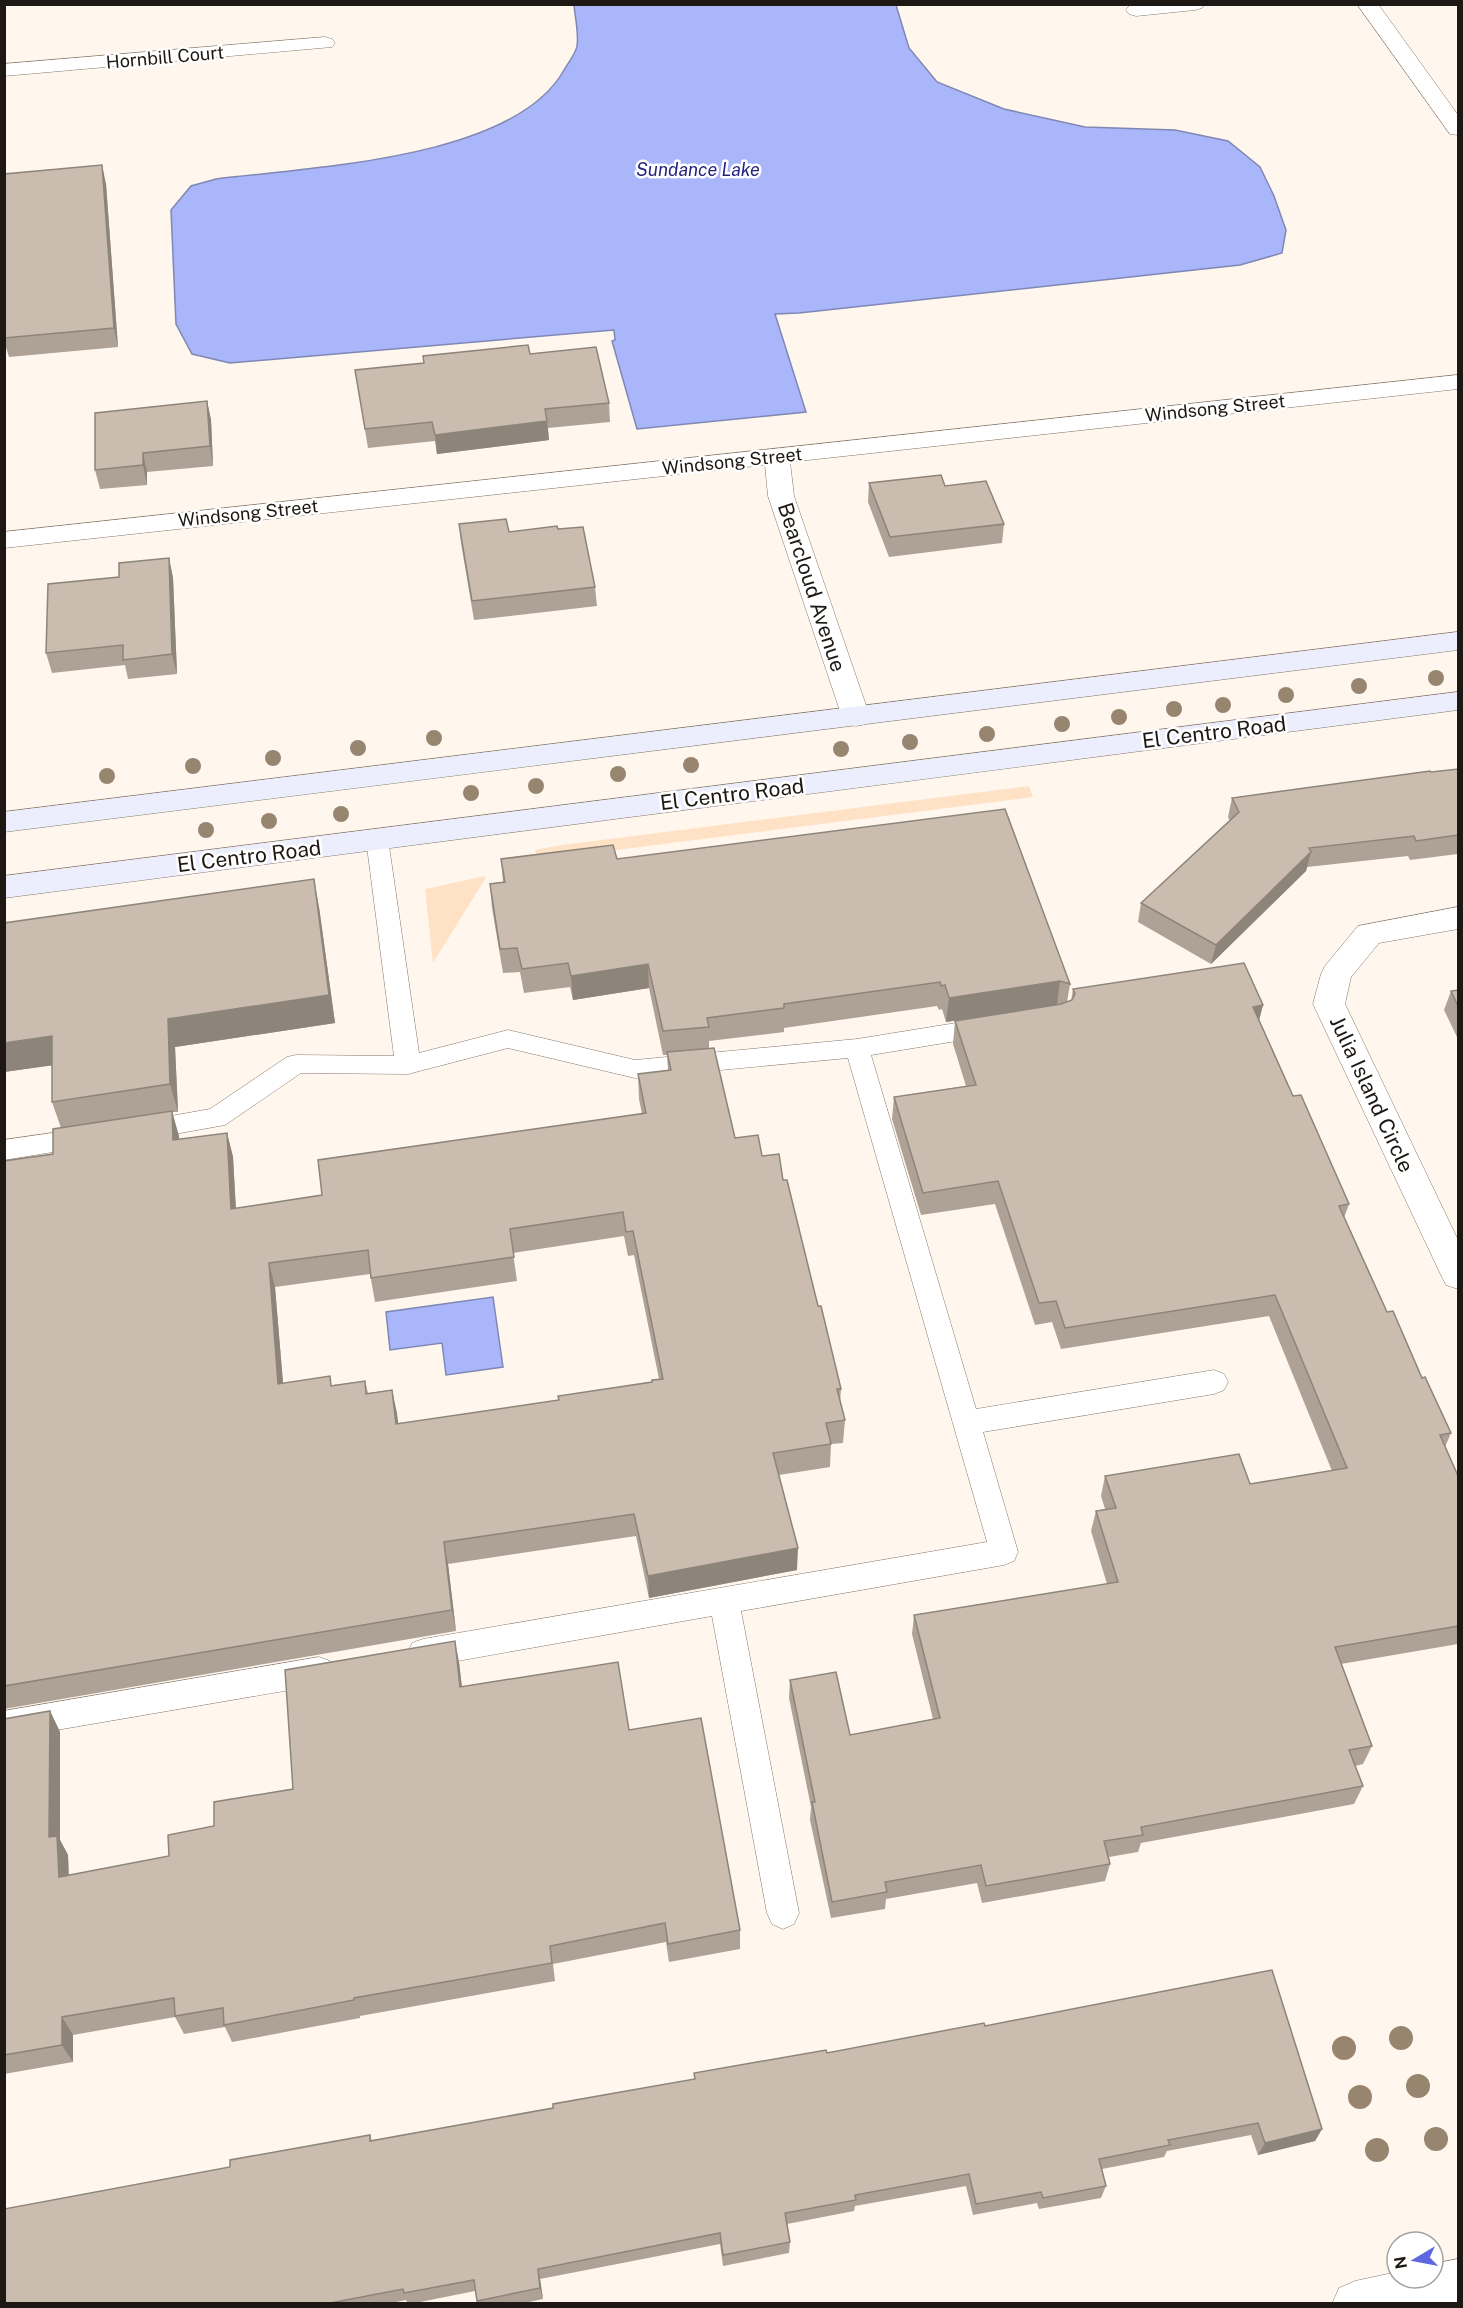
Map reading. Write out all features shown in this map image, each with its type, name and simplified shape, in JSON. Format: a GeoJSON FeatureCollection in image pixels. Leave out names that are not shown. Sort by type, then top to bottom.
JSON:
{"type":"FeatureCollection","features":[{"type":"Feature","properties":{"kind":"main road"},"geometry":{"type":"LineString","coordinates":[[4,822],[1458,641]]}},
{"type":"Feature","properties":{"kind":"main road","name":"El Centro Road"},"geometry":{"type":"LineString","coordinates":[[4,887],[1458,700]]}},
{"type":"Feature","properties":{"kind":"street"},"geometry":{"type":"LineString","coordinates":[[1136,10],[1195,4]]}},
{"type":"Feature","properties":{"kind":"street"},"geometry":{"type":"LineString","coordinates":[[1367,4],[1458,129]]}},
{"type":"Feature","properties":{"kind":"street","name":"Hornbill Court"},"geometry":{"type":"LineString","coordinates":[[4,70],[325,43]]}},
{"type":"Feature","properties":{"kind":"street","name":"Windsong Street"},"geometry":{"type":"LineString","coordinates":[[4,540],[1458,382]]}},
{"type":"Feature","properties":{"kind":"street","name":"Bearcloud Avenue"},"geometry":{"type":"LineString","coordinates":[[777,456],[781,496],[856,717]]}},
{"type":"Feature","properties":{"kind":"street","name":"Julia Island Circle"},"geometry":{"type":"LineString","coordinates":[[1458,918],[1369,934],[1336,974],[1329,1004],[1458,1275]]}},
{"type":"Feature","properties":{"kind":"street"},"geometry":{"type":"LineString","coordinates":[[1355,2304],[1458,2282]]}},
{"type":"Feature","properties":{"kind":"lane"},"geometry":{"type":"LineString","coordinates":[[377,839],[408,1065]]}},
{"type":"Feature","properties":{"kind":"lane"},"geometry":{"type":"LineString","coordinates":[[4,1150],[216,1118],[296,1064],[408,1065],[508,1038],[635,1069],[857,1048],[1010,1024]]}},
{"type":"Feature","properties":{"kind":"lane"},"geometry":{"type":"LineString","coordinates":[[394,1658],[1004,1552],[857,1048]]}},
{"type":"Feature","properties":{"kind":"lane"},"geometry":{"type":"LineString","coordinates":[[966,1423],[1214,1382]]}},
{"type":"Feature","properties":{"kind":"lane"},"geometry":{"type":"LineString","coordinates":[[724,1601],[783,1913]]}},
{"type":"Feature","properties":{"kind":"lane"},"geometry":{"type":"LineString","coordinates":[[4,1725],[346,1666]]}},
{"type":"Feature","properties":{"kind":"shaded area"},"geometry":{"type":"Polygon","coordinates":[[[1029,786],[1033,797],[537,860],[535,850],[562,845],[1029,786]]]}},
{"type":"Feature","properties":{"kind":"shaded area"},"geometry":{"type":"Polygon","coordinates":[[[485,876],[485,879],[433,963],[425,889],[485,876]]]}},
{"type":"Feature","properties":{"kind":"water","name":"Sundance Lake"},"geometry":{"type":"Polygon","coordinates":[[[574,5],[896,5],[909,48],[937,82],[1004,109],[1085,127],[1175,130],[1228,141],[1260,167],[1274,196],[1286,230],[1282,253],[1240,265],[775,314],[806,412],[637,429],[612,341],[615,340],[614,330],[230,363],[192,354],[176,324],[171,210],[191,186],[216,179],[303,170],[406,154],[456,141],[502,123],[539,100],[572,58],[577,41],[574,5]]]}},
{"type":"Feature","properties":{"kind":"water"},"geometry":{"type":"Polygon","coordinates":[[[493,1297],[503,1367],[446,1375],[442,1343],[390,1350],[386,1312],[493,1297]]]}},
{"type":"Feature","properties":{"kind":"building"},"geometry":{"type":"Polygon","coordinates":[[[102,165],[114,328],[4,338],[4,174],[102,165]]]}},
{"type":"Feature","properties":{"kind":"building"},"geometry":{"type":"Polygon","coordinates":[[[528,345],[530,354],[596,347],[609,403],[545,409],[547,421],[435,435],[432,422],[365,429],[355,370],[424,363],[423,356],[528,345]]]}},
{"type":"Feature","properties":{"kind":"building"},"geometry":{"type":"Polygon","coordinates":[[[207,401],[210,446],[143,453],[143,465],[95,470],[95,413],[207,401]]]}},
{"type":"Feature","properties":{"kind":"building"},"geometry":{"type":"Polygon","coordinates":[[[941,475],[945,486],[986,481],[1004,524],[890,537],[869,483],[941,475]]]}},
{"type":"Feature","properties":{"kind":"building"},"geometry":{"type":"Polygon","coordinates":[[[506,519],[509,532],[557,526],[558,529],[583,527],[595,587],[472,601],[459,524],[506,519]]]}},
{"type":"Feature","properties":{"kind":"building"},"geometry":{"type":"Polygon","coordinates":[[[169,558],[172,654],[123,660],[123,645],[46,653],[48,584],[119,577],[119,563],[169,558]]]}},
{"type":"Feature","properties":{"kind":"building"},"geometry":{"type":"Polygon","coordinates":[[[1458,769],[1458,835],[1416,841],[1414,836],[1309,848],[1311,852],[1216,945],[1141,903],[1239,812],[1232,798],[1458,769]]]}},
{"type":"Feature","properties":{"kind":"building"},"geometry":{"type":"Polygon","coordinates":[[[1005,809],[1070,984],[1060,981],[949,998],[945,985],[941,986],[940,982],[784,1004],[784,1008],[707,1018],[709,1027],[663,1031],[648,964],[571,976],[568,963],[522,969],[517,948],[500,949],[490,884],[505,882],[501,859],[613,845],[617,859],[1005,809]]]}},
{"type":"Feature","properties":{"kind":"building"},"geometry":{"type":"Polygon","coordinates":[[[314,879],[329,995],[168,1019],[170,1084],[52,1102],[52,1036],[4,1043],[4,923],[314,879]]]}},
{"type":"Feature","properties":{"kind":"building"},"geometry":{"type":"Polygon","coordinates":[[[1244,963],[1263,1005],[1253,1007],[1293,1096],[1301,1095],[1349,1204],[1339,1206],[1387,1312],[1393,1311],[1422,1378],[1425,1377],[1451,1433],[1440,1435],[1458,1476],[1458,1626],[1335,1647],[1372,1746],[1349,1750],[1363,1786],[1141,1827],[1143,1835],[1104,1841],[1110,1864],[986,1886],[981,1865],[885,1882],[887,1892],[832,1902],[812,1802],[815,1802],[790,1680],[836,1672],[850,1735],[940,1718],[914,1615],[1118,1582],[1096,1511],[1116,1508],[1105,1476],[1239,1454],[1250,1484],[1347,1468],[1275,1295],[1065,1328],[1056,1301],[1039,1303],[998,1181],[923,1193],[894,1097],[976,1085],[955,1021],[1061,1004],[1072,1000],[1075,994],[1073,989],[1244,963]]]}},
{"type":"Feature","properties":{"kind":"building"},"geometry":{"type":"Polygon","coordinates":[[[1458,990],[1458,1006],[1451,991],[1458,990]]]}},
{"type":"Feature","properties":{"kind":"building"},"geometry":{"type":"Polygon","coordinates":[[[714,1048],[735,1138],[758,1135],[762,1156],[779,1154],[783,1180],[787,1180],[818,1306],[821,1306],[841,1389],[837,1389],[845,1420],[826,1423],[831,1444],[773,1453],[798,1548],[648,1576],[634,1514],[444,1542],[452,1610],[4,1686],[4,1161],[53,1154],[53,1129],[172,1111],[173,1140],[227,1133],[231,1209],[322,1195],[318,1160],[646,1113],[638,1074],[671,1070],[667,1052],[714,1048]],[[623,1212],[510,1229],[514,1257],[371,1278],[368,1250],[269,1263],[278,1384],[330,1376],[331,1386],[365,1381],[366,1394],[392,1390],[396,1424],[559,1400],[558,1396],[663,1379],[633,1231],[626,1232],[623,1212]]]}},
{"type":"Feature","properties":{"kind":"building"},"geometry":{"type":"Polygon","coordinates":[[[455,1641],[460,1687],[618,1662],[629,1730],[701,1718],[740,1930],[668,1944],[665,1923],[550,1946],[552,1963],[354,1998],[354,2000],[224,2025],[223,2008],[175,2016],[174,1998],[62,2017],[62,2045],[4,2055],[4,1719],[50,1711],[49,1837],[57,1836],[59,1877],[169,1856],[168,1835],[214,1826],[214,1802],[293,1789],[285,1670],[455,1641]]]}},
{"type":"Feature","properties":{"kind":"building"},"geometry":{"type":"Polygon","coordinates":[[[1272,1970],[1322,2129],[1265,2143],[1258,2123],[1168,2140],[1170,2145],[1099,2159],[1106,2186],[1043,2198],[1041,2192],[976,2204],[969,2174],[855,2195],[856,2200],[785,2213],[790,2242],[723,2255],[720,2233],[538,2269],[540,2288],[477,2301],[474,2280],[404,2293],[403,2289],[325,2304],[4,2304],[4,2209],[230,2167],[230,2160],[370,2135],[370,2141],[553,2108],[553,2104],[695,2079],[694,2073],[826,2050],[827,2053],[984,2023],[985,2026],[1272,1970]]]}}]}
